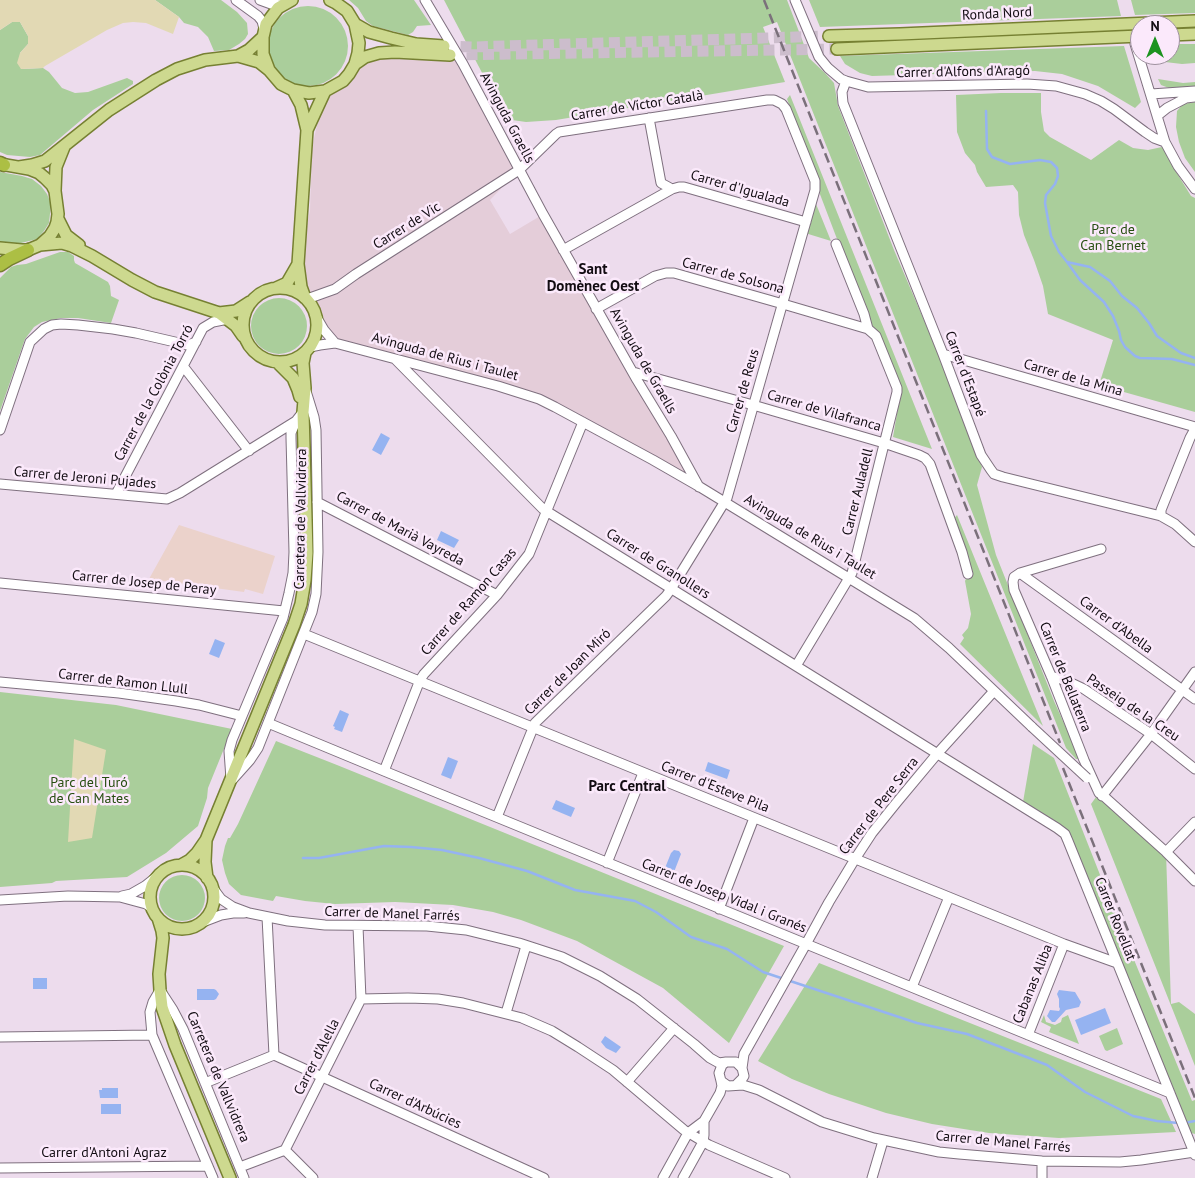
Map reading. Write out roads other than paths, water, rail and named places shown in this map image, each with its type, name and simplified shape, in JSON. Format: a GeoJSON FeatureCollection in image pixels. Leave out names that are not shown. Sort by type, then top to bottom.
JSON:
{"type":"FeatureCollection","features":[{"type":"Feature","properties":{"kind":"highway"},"geometry":{"type":"LineString","coordinates":[[0,265],[34,247]]}},
{"type":"Feature","properties":{"kind":"main road"},"geometry":{"type":"LineString","coordinates":[[19,167],[30,166],[45,160],[109,110],[161,77],[177,69],[205,60],[238,56],[259,62],[282,84],[293,90],[309,93],[325,91],[343,81],[349,74],[355,64],[360,43],[355,24],[350,16],[341,4],[330,0]]}},
{"type":"Feature","properties":{"kind":"main road"},"geometry":{"type":"LineString","coordinates":[[238,56],[253,46],[278,8],[287,2]]}},
{"type":"Feature","properties":{"kind":"main road","name":"Ronda Nord"},"geometry":{"type":"LineString","coordinates":[[829,36],[1195,21]]}},
{"type":"Feature","properties":{"kind":"main road"},"geometry":{"type":"LineString","coordinates":[[355,24],[369,32],[447,51],[379,53],[365,57],[355,64]]}},
{"type":"Feature","properties":{"kind":"main road"},"geometry":{"type":"LineString","coordinates":[[263,33],[263,54],[269,70]]}},
{"type":"Feature","properties":{"kind":"main road"},"geometry":{"type":"LineString","coordinates":[[1180,35],[1195,35]]}},
{"type":"Feature","properties":{"kind":"main road","name":"Ronda Nord"},"geometry":{"type":"LineString","coordinates":[[837,49],[1130,40]]}},
{"type":"Feature","properties":{"kind":"main road"},"geometry":{"type":"LineString","coordinates":[[0,248],[17,250],[62,243],[72,246],[145,288],[223,316],[236,326],[250,348],[264,359],[277,362],[293,361],[308,350],[317,327],[312,306],[306,299],[301,287],[298,264],[307,130],[301,105],[293,90]]}},
{"type":"Feature","properties":{"kind":"main road"},"geometry":{"type":"LineString","coordinates":[[307,130],[325,91]]}},
{"type":"Feature","properties":{"kind":"main road"},"geometry":{"type":"LineString","coordinates":[[34,247],[50,236],[58,220],[55,191],[56,166],[65,146]]}},
{"type":"Feature","properties":{"kind":"main road"},"geometry":{"type":"LineString","coordinates":[[1,164],[38,173],[49,182],[55,191]]}},
{"type":"Feature","properties":{"kind":"main road"},"geometry":{"type":"LineString","coordinates":[[58,220],[66,235],[92,256]]}},
{"type":"Feature","properties":{"kind":"main road"},"geometry":{"type":"LineString","coordinates":[[223,316],[241,309],[266,291],[287,283],[298,264]]}},
{"type":"Feature","properties":{"kind":"main road"},"geometry":{"type":"LineString","coordinates":[[276,288],[291,290],[306,299]]}},
{"type":"Feature","properties":{"kind":"main road"},"geometry":{"type":"LineString","coordinates":[[244,337],[245,313],[252,301]]}},
{"type":"Feature","properties":{"kind":"main road","name":"Carretera de Vallvidrera"},"geometry":{"type":"LineString","coordinates":[[299,416],[305,388],[303,363],[308,350]]}},
{"type":"Feature","properties":{"kind":"main road","name":"Carretera de Vallvidrera"},"geometry":{"type":"LineString","coordinates":[[181,865],[190,860],[206,840],[294,625],[303,596],[307,552],[296,383],[290,374],[277,362]]}},
{"type":"Feature","properties":{"kind":"main road","name":"Carretera de Vallvidrera"},"geometry":{"type":"LineString","coordinates":[[206,840],[205,862],[210,882]]}},
{"type":"Feature","properties":{"kind":"main road"},"geometry":{"type":"LineString","coordinates":[[181,865],[196,868],[202,872],[210,882],[214,895],[211,911],[206,918],[193,927],[180,929],[170,926],[155,913],[150,896],[153,884],[160,874],[170,867],[181,865]]}},
{"type":"Feature","properties":{"kind":"main road","name":"Carretera de Vallvidrera"},"geometry":{"type":"LineString","coordinates":[[155,913],[162,931],[160,968],[162,1007],[230,1178]]}},
{"type":"Feature","properties":{"kind":"main road","name":"Carretera de Vallvidrera"},"geometry":{"type":"LineString","coordinates":[[162,956],[169,941],[180,929]]}},
{"type":"Feature","properties":{"kind":"street"},"geometry":{"type":"LineString","coordinates":[[236,0],[258,16],[262,21],[263,33]]}},
{"type":"Feature","properties":{"kind":"street"},"geometry":{"type":"LineString","coordinates":[[260,0],[271,4],[287,2]]}},
{"type":"Feature","properties":{"kind":"street","name":"Avinguda Graells"},"geometry":{"type":"LineString","coordinates":[[425,0],[463,64],[563,250]]}},
{"type":"Feature","properties":{"kind":"street","name":"Carrer d'Alfons d'Aragó"},"geometry":{"type":"LineString","coordinates":[[795,1],[819,56],[828,68],[846,81],[868,87],[1027,84],[1056,86],[1076,91],[1101,101],[1154,138],[1165,142]]}},
{"type":"Feature","properties":{"kind":"street"},"geometry":{"type":"LineString","coordinates":[[1144,65],[1165,142],[1178,166],[1195,189]]}},
{"type":"Feature","properties":{"kind":"street","name":"Carrer d'Estapé"},"geometry":{"type":"LineString","coordinates":[[846,81],[842,92],[843,103],[981,455],[994,474],[1160,516],[1175,524],[1195,542]]}},
{"type":"Feature","properties":{"kind":"street"},"geometry":{"type":"LineString","coordinates":[[1151,94],[1195,91]]}},
{"type":"Feature","properties":{"kind":"street"},"geometry":{"type":"LineString","coordinates":[[1157,116],[1167,108],[1186,98],[1195,97]]}},
{"type":"Feature","properties":{"kind":"street","name":"Carrer de Víctor Català"},"geometry":{"type":"LineString","coordinates":[[519,170],[559,132],[774,100],[782,104],[786,109],[815,181],[815,190]]}},
{"type":"Feature","properties":{"kind":"street"},"geometry":{"type":"LineString","coordinates":[[649,118],[661,182],[672,188]]}},
{"type":"Feature","properties":{"kind":"street","name":"Carrer de Vic"},"geometry":{"type":"LineString","coordinates":[[306,299],[335,290],[356,274],[519,170]]}},
{"type":"Feature","properties":{"kind":"street","name":"Carrer d'Igualada"},"geometry":{"type":"LineString","coordinates":[[563,250],[672,188],[684,187],[806,222]]}},
{"type":"Feature","properties":{"kind":"street","name":"Carrer de Reus"},"geometry":{"type":"LineString","coordinates":[[671,589],[727,498],[815,190]]}},
{"type":"Feature","properties":{"kind":"street"},"geometry":{"type":"LineString","coordinates":[[836,244],[864,314],[868,329]]}},
{"type":"Feature","properties":{"kind":"street","name":"Avinguda de Graells"},"geometry":{"type":"LineString","coordinates":[[563,250],[700,487]]}},
{"type":"Feature","properties":{"kind":"street","name":"Carrer de Solsona"},"geometry":{"type":"LineString","coordinates":[[596,309],[655,276],[666,272],[868,329]]}},
{"type":"Feature","properties":{"kind":"street","name":"Carrer de la Colònia Torró"},"geometry":{"type":"LineString","coordinates":[[116,494],[203,328],[223,316]]}},
{"type":"Feature","properties":{"kind":"street"},"geometry":{"type":"LineString","coordinates":[[316,318],[335,343]]}},
{"type":"Feature","properties":{"kind":"street"},"geometry":{"type":"LineString","coordinates":[[0,430],[30,342],[44,329],[52,325],[78,325],[136,333],[188,345],[196,342]]}},
{"type":"Feature","properties":{"kind":"street","name":"Carrer Auladell"},"geometry":{"type":"LineString","coordinates":[[796,666],[850,578],[895,398],[896,388],[876,336],[868,329]]}},
{"type":"Feature","properties":{"kind":"street","name":"Avinguda de Rius i Taulet"},"geometry":{"type":"LineString","coordinates":[[308,350],[320,345],[335,343],[522,393],[539,399],[700,487],[914,618],[949,648],[1086,778],[1100,794],[1166,852],[1195,881]]}},
{"type":"Feature","properties":{"kind":"street","name":"Carrer de la Mina"},"geometry":{"type":"LineString","coordinates":[[943,354],[1195,428]]}},
{"type":"Feature","properties":{"kind":"street","name":"Carrer de Granollers"},"geometry":{"type":"LineString","coordinates":[[395,359],[543,509],[937,754]]}},
{"type":"Feature","properties":{"kind":"street"},"geometry":{"type":"LineString","coordinates":[[182,366],[249,451]]}},
{"type":"Feature","properties":{"kind":"street","name":"Carrer de Vilafranca"},"geometry":{"type":"LineString","coordinates":[[633,372],[920,454],[930,464],[962,552],[968,574]]}},
{"type":"Feature","properties":{"kind":"street","name":"Carretera de Vallvidrera"},"geometry":{"type":"LineString","coordinates":[[231,781],[255,754],[312,612],[317,584],[318,552],[316,430],[305,388]]}},
{"type":"Feature","properties":{"kind":"street","name":"Carretera de Vallvidrera"},"geometry":{"type":"LineString","coordinates":[[231,781],[229,752],[283,618],[289,593],[294,552],[291,432],[299,416]]}},
{"type":"Feature","properties":{"kind":"street","name":"Carrer de Jeroni Pujades"},"geometry":{"type":"LineString","coordinates":[[0,484],[161,499],[172,498],[249,451],[299,416]]}},
{"type":"Feature","properties":{"kind":"street","name":"Carrer de Ramon Casas"},"geometry":{"type":"LineString","coordinates":[[384,771],[419,682],[424,674],[497,595],[530,554],[582,422]]}},
{"type":"Feature","properties":{"kind":"street"},"geometry":{"type":"LineString","coordinates":[[1160,516],[1195,428]]}},
{"type":"Feature","properties":{"kind":"street","name":"Carrer de Marià Vayreda"},"geometry":{"type":"LineString","coordinates":[[317,502],[497,595]]}},
{"type":"Feature","properties":{"kind":"street"},"geometry":{"type":"LineString","coordinates":[[1017,575],[1101,549]]}},
{"type":"Feature","properties":{"kind":"street","name":"Carrer de Bellaterra"},"geometry":{"type":"LineString","coordinates":[[1017,575],[1013,582],[1014,590],[1084,760],[1100,794]]}},
{"type":"Feature","properties":{"kind":"street","name":"Carrer d'Abella"},"geometry":{"type":"LineString","coordinates":[[1017,575],[1195,699]]}},
{"type":"Feature","properties":{"kind":"street","name":"Carrer de Josep de Peray"},"geometry":{"type":"LineString","coordinates":[[0,583],[284,611]]}},
{"type":"Feature","properties":{"kind":"street","name":"Carrer de Joan Miró"},"geometry":{"type":"LineString","coordinates":[[497,817],[532,727],[671,589]]}},
{"type":"Feature","properties":{"kind":"street","name":"Carrer d'Esteve Pila"},"geometry":{"type":"LineString","coordinates":[[304,634],[1064,944],[1118,963]]}},
{"type":"Feature","properties":{"kind":"street"},"geometry":{"type":"LineString","coordinates":[[1100,794],[1151,734],[1195,672]]}},
{"type":"Feature","properties":{"kind":"street","name":"Passeig de la Creu"},"geometry":{"type":"LineString","coordinates":[[1051,676],[1084,689],[1151,734],[1195,769]]}},
{"type":"Feature","properties":{"kind":"street","name":"Carrer de Ramon Llull"},"geometry":{"type":"LineString","coordinates":[[0,682],[199,704],[242,716]]}},
{"type":"Feature","properties":{"kind":"street","name":"Carrer de Pere Serra"},"geometry":{"type":"LineString","coordinates":[[743,1070],[744,1054],[855,859],[872,834],[937,754],[994,691]]}},
{"type":"Feature","properties":{"kind":"street","name":"Carrer de Josep Vidal i Granés"},"geometry":{"type":"LineString","coordinates":[[268,723],[1170,1094]]}},
{"type":"Feature","properties":{"kind":"street","name":"Carrer Rovellat"},"geometry":{"type":"LineString","coordinates":[[937,754],[1065,834],[1184,1130],[1195,1153]]}},
{"type":"Feature","properties":{"kind":"street"},"geometry":{"type":"LineString","coordinates":[[607,863],[643,773]]}},
{"type":"Feature","properties":{"kind":"street"},"geometry":{"type":"LineString","coordinates":[[719,908],[754,818]]}},
{"type":"Feature","properties":{"kind":"street"},"geometry":{"type":"LineString","coordinates":[[1166,852],[1195,822]]}},
{"type":"Feature","properties":{"kind":"street"},"geometry":{"type":"LineString","coordinates":[[120,897],[131,894],[146,886],[160,874]]}},
{"type":"Feature","properties":{"kind":"street","name":"Carrer de Manel Farrés"},"geometry":{"type":"LineString","coordinates":[[210,882],[221,899],[232,906],[249,913],[267,917],[325,926],[427,926],[466,930],[562,957],[600,976],[637,999],[710,1058],[718,1063],[728,1062]]}},
{"type":"Feature","properties":{"kind":"street"},"geometry":{"type":"LineString","coordinates":[[0,900],[68,896],[120,897],[146,904],[155,913]]}},
{"type":"Feature","properties":{"kind":"street"},"geometry":{"type":"LineString","coordinates":[[912,988],[948,897]]}},
{"type":"Feature","properties":{"kind":"street","name":"Carrer de Manel Farrés"},"geometry":{"type":"LineString","coordinates":[[200,923],[227,914],[249,913]]}},
{"type":"Feature","properties":{"kind":"street"},"geometry":{"type":"LineString","coordinates":[[205,1083],[274,1055],[267,917]]}},
{"type":"Feature","properties":{"kind":"street","name":"Carrer d'Alella"},"geometry":{"type":"LineString","coordinates":[[285,1150],[361,999],[358,926]]}},
{"type":"Feature","properties":{"kind":"street","name":"Cabanas Aliba"},"geometry":{"type":"LineString","coordinates":[[1028,1035],[1064,944]]}},
{"type":"Feature","properties":{"kind":"street"},"geometry":{"type":"LineString","coordinates":[[506,1013],[526,946]]}},
{"type":"Feature","properties":{"kind":"street","name":"Carretera de Vallvidrera"},"geometry":{"type":"LineString","coordinates":[[213,1178],[152,1034],[150,1012],[160,990],[183,1029],[244,1178]]}},
{"type":"Feature","properties":{"kind":"street"},"geometry":{"type":"LineString","coordinates":[[361,999],[438,999],[463,1003],[522,1018],[578,1046],[613,1070],[688,1133],[702,1142],[785,1178]]}},
{"type":"Feature","properties":{"kind":"street"},"geometry":{"type":"LineString","coordinates":[[627,1082],[674,1028]]}},
{"type":"Feature","properties":{"kind":"street"},"geometry":{"type":"LineString","coordinates":[[0,1037],[152,1034]]}},
{"type":"Feature","properties":{"kind":"street"},"geometry":{"type":"LineString","coordinates":[[663,1178],[688,1133],[704,1121],[720,1093],[722,1086],[720,1069],[728,1062],[744,1054]]}},
{"type":"Feature","properties":{"kind":"street","name":"Carrer d'Arbúcies"},"geometry":{"type":"LineString","coordinates":[[274,1055],[533,1176],[544,1178]]}},
{"type":"Feature","properties":{"kind":"street","name":"Carrer de Manel Farrés"},"geometry":{"type":"LineString","coordinates":[[710,1058],[720,1079]]}},
{"type":"Feature","properties":{"kind":"street"},"geometry":{"type":"LineString","coordinates":[[720,1093],[742,1079],[743,1070],[736,1062],[728,1062]]}},
{"type":"Feature","properties":{"kind":"street","name":"Carrer de Manel Farrés"},"geometry":{"type":"LineString","coordinates":[[743,1070],[751,1083],[759,1090]]}},
{"type":"Feature","properties":{"kind":"street"},"geometry":{"type":"LineString","coordinates":[[720,1079],[728,1086],[734,1085]]}},
{"type":"Feature","properties":{"kind":"street","name":"Carrer de Manel Farrés"},"geometry":{"type":"LineString","coordinates":[[734,1085],[743,1085],[759,1090],[822,1122],[883,1141],[959,1154],[1042,1161],[1126,1162],[1195,1153]]}},
{"type":"Feature","properties":{"kind":"street"},"geometry":{"type":"LineString","coordinates":[[682,1178],[702,1142],[704,1121]]}},
{"type":"Feature","properties":{"kind":"street"},"geometry":{"type":"LineString","coordinates":[[872,1178],[883,1141]]}},
{"type":"Feature","properties":{"kind":"street"},"geometry":{"type":"LineString","coordinates":[[240,1167],[285,1150],[314,1178]]}},
{"type":"Feature","properties":{"kind":"street"},"geometry":{"type":"LineString","coordinates":[[1042,1161],[1042,1178]]}},
{"type":"Feature","properties":{"kind":"street","name":"Carrer d'Antoni Agraz"},"geometry":{"type":"LineString","coordinates":[[0,1168],[208,1166]]}},
{"type":"Feature","properties":{"kind":"water"},"geometry":{"type":"Polygon","coordinates":[[[381,433],[390,438],[381,455],[372,450],[381,433]]]}},
{"type":"Feature","properties":{"kind":"water"},"geometry":{"type":"Polygon","coordinates":[[[441,531],[459,540],[454,548],[437,540],[441,531]]]}},
{"type":"Feature","properties":{"kind":"water"},"geometry":{"type":"Polygon","coordinates":[[[215,639],[225,643],[219,658],[209,654],[215,639]]]}},
{"type":"Feature","properties":{"kind":"water"},"geometry":{"type":"Polygon","coordinates":[[[340,710],[349,714],[342,732],[334,729],[335,727],[333,726],[340,710]]]}},
{"type":"Feature","properties":{"kind":"water"},"geometry":{"type":"Polygon","coordinates":[[[448,757],[458,761],[451,779],[441,775],[448,757]]]}},
{"type":"Feature","properties":{"kind":"water"},"geometry":{"type":"Polygon","coordinates":[[[708,762],[730,770],[727,779],[705,771],[708,762]]]}},
{"type":"Feature","properties":{"kind":"water"},"geometry":{"type":"Polygon","coordinates":[[[556,800],[575,808],[571,817],[552,809],[556,800]]]}},
{"type":"Feature","properties":{"kind":"water"},"geometry":{"type":"Polygon","coordinates":[[[674,850],[679,851],[681,854],[674,872],[665,868],[674,850]]]}},
{"type":"Feature","properties":{"kind":"water"},"geometry":{"type":"Polygon","coordinates":[[[33,978],[47,978],[47,989],[33,989],[33,978]]]}},
{"type":"Feature","properties":{"kind":"water"},"geometry":{"type":"Polygon","coordinates":[[[197,989],[214,989],[219,994],[214,1000],[197,1000],[197,989]]]}},
{"type":"Feature","properties":{"kind":"water"},"geometry":{"type":"Polygon","coordinates":[[[1059,990],[1075,992],[1081,1002],[1079,1007],[1066,1010],[1055,1022],[1052,1022],[1047,1016],[1050,1010],[1059,1011],[1060,1009],[1057,994],[1059,990]]]}},
{"type":"Feature","properties":{"kind":"water"},"geometry":{"type":"Polygon","coordinates":[[[1105,1008],[1111,1023],[1081,1035],[1075,1020],[1105,1008]]]}},
{"type":"Feature","properties":{"kind":"water"},"geometry":{"type":"Polygon","coordinates":[[[605,1036],[621,1047],[616,1053],[606,1048],[601,1042],[605,1036]]]}},
{"type":"Feature","properties":{"kind":"water"},"geometry":{"type":"Polygon","coordinates":[[[102,1088],[118,1088],[118,1098],[100,1098],[99,1090],[102,1090],[102,1088]]]}},
{"type":"Feature","properties":{"kind":"water"},"geometry":{"type":"Polygon","coordinates":[[[101,1104],[121,1104],[121,1114],[101,1114],[101,1104]]]}},
{"type":"Feature","properties":{"kind":"waterway"},"geometry":{"type":"LineString","coordinates":[[986,111],[987,149],[992,157],[1010,164],[1040,160],[1051,162],[1057,168],[1058,176],[1055,184],[1046,195],[1045,203],[1051,236],[1059,252],[1067,262],[1090,267],[1110,281],[1122,296],[1137,308],[1157,336],[1181,353],[1195,358]]}},
{"type":"Feature","properties":{"kind":"waterway"},"geometry":{"type":"LineString","coordinates":[[1067,262],[1080,280],[1104,302],[1113,316],[1125,347],[1135,356],[1140,358],[1172,359],[1195,365]]}},
{"type":"Feature","properties":{"kind":"waterway"},"geometry":{"type":"LineString","coordinates":[[303,858],[319,858],[384,846],[442,850],[527,871],[575,890],[635,901],[656,912],[691,937],[727,949],[763,972],[917,1023],[967,1034],[1047,1065],[1085,1092],[1133,1116],[1178,1123]]}},
{"type":"Feature","properties":{"kind":"waterway"},"geometry":{"type":"LineString","coordinates":[[1184,1123],[1195,1121]]}},
{"type":"Feature","properties":{"kind":"tunnel"},"geometry":{"type":"LineString","coordinates":[[444,46],[473,47],[829,36]]}},
{"type":"Feature","properties":{"kind":"tunnel"},"geometry":{"type":"LineString","coordinates":[[450,55],[837,49]]}},
{"type":"Feature","properties":{"kind":"railway"},"geometry":{"type":"LineString","coordinates":[[764,0],[1060,743]]}},
{"type":"Feature","properties":{"kind":"railway"},"geometry":{"type":"LineString","coordinates":[[1063,768],[1195,1098]]}},
{"type":"Feature","properties":{"kind":"district","name":"Sant Domènec Oest"},"geometry":{"type":"Point","coordinates":[593,278]}},
{"type":"Feature","properties":{"kind":"district","name":"Parc Central"},"geometry":{"type":"Point","coordinates":[627,787]}},
{"type":"Feature","properties":{"kind":"park label","name":"Parc de Can Bernet"},"geometry":{"type":"Point","coordinates":[1113,238]}},
{"type":"Feature","properties":{"kind":"park label","name":"Parc del Turó de Can Mates"},"geometry":{"type":"Point","coordinates":[89,792]}}]}
